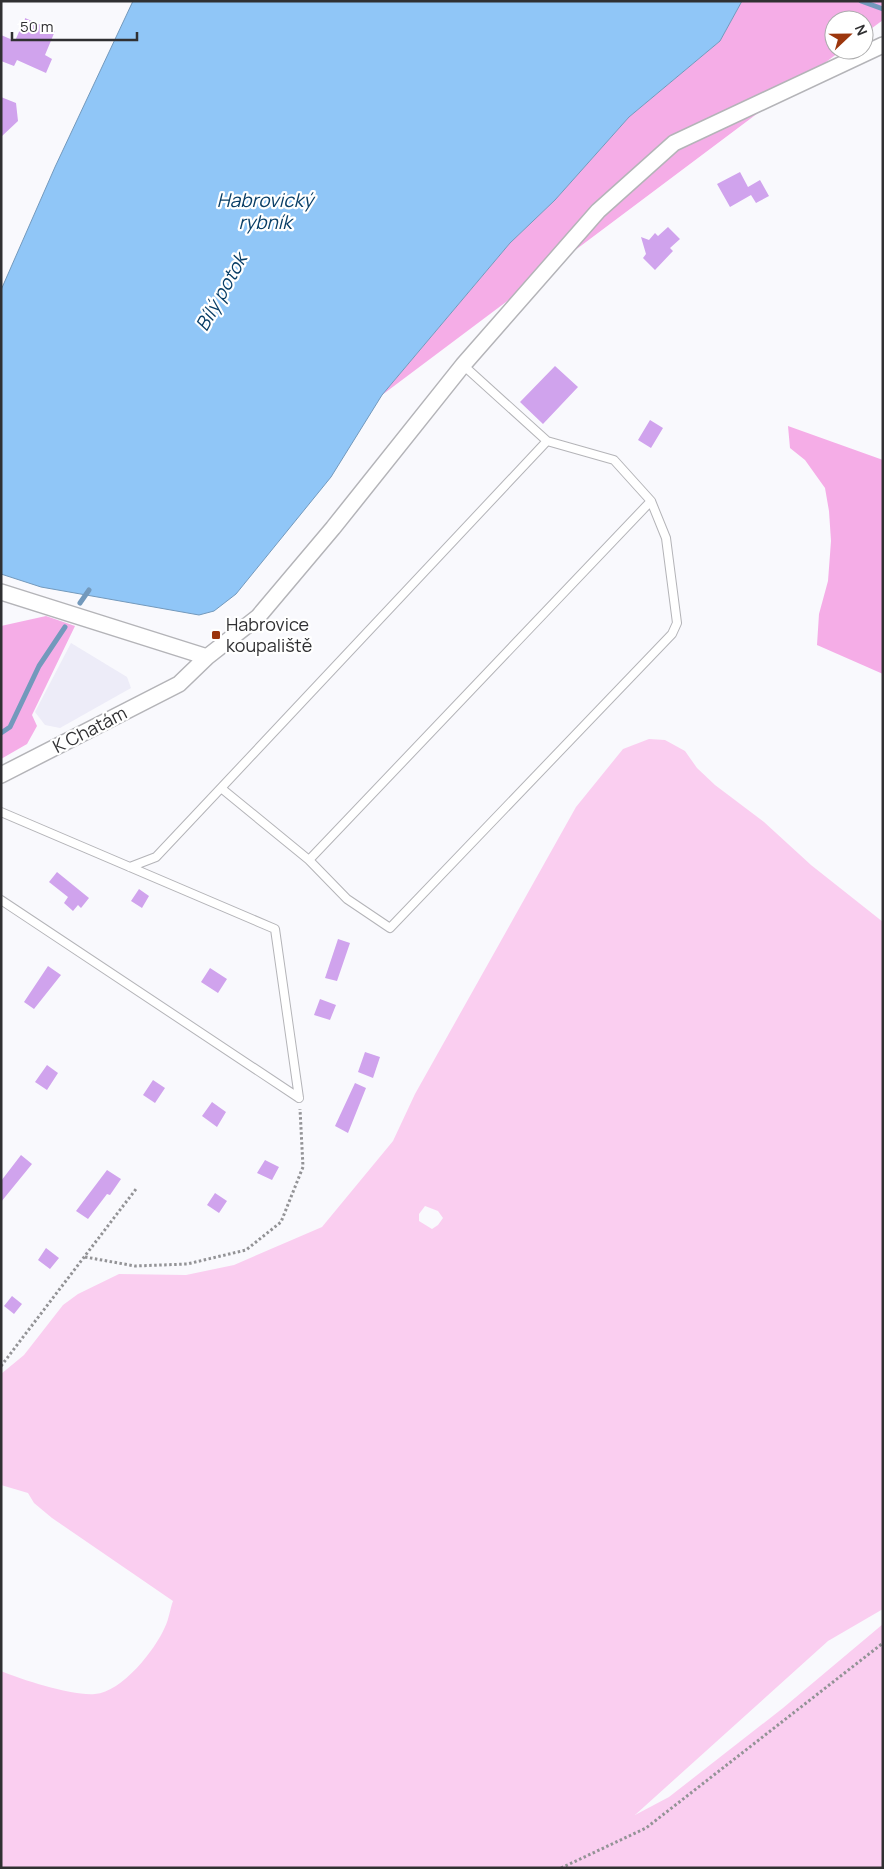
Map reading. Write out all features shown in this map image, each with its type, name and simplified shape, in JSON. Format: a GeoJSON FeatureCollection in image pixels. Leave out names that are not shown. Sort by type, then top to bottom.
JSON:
{"type":"FeatureCollection","features":[{"type":"Feature","properties":{"kind":"street","name":"K Chatám"},"geometry":{"type":"LineString","coordinates":[[1,775],[179,684],[207,657],[258,617],[333,528],[463,365],[598,211],[674,143],[883,45]]}},
{"type":"Feature","properties":{"kind":"street"},"geometry":{"type":"LineString","coordinates":[[1,592],[207,657]]}},
{"type":"Feature","properties":{"kind":"lane"},"geometry":{"type":"LineString","coordinates":[[221,788],[309,860],[346,899],[390,928],[672,634],[677,623],[666,538],[650,501],[614,460],[547,441],[463,365]]}},
{"type":"Feature","properties":{"kind":"lane"},"geometry":{"type":"LineString","coordinates":[[130,867],[156,857],[547,441]]}},
{"type":"Feature","properties":{"kind":"lane"},"geometry":{"type":"LineString","coordinates":[[309,860],[650,501]]}},
{"type":"Feature","properties":{"kind":"lane"},"geometry":{"type":"LineString","coordinates":[[1,812],[275,929],[299,1098]]}},
{"type":"Feature","properties":{"kind":"lane"},"geometry":{"type":"LineString","coordinates":[[1,900],[299,1098]]}},
{"type":"Feature","properties":{"kind":"path"},"geometry":{"type":"LineString","coordinates":[[85,1257],[135,1266],[187,1264],[246,1250],[281,1222],[303,1167],[299,1098]]}},
{"type":"Feature","properties":{"kind":"path"},"geometry":{"type":"LineString","coordinates":[[1,1366],[136,1189]]}},
{"type":"Feature","properties":{"kind":"path"},"geometry":{"type":"LineString","coordinates":[[561,1868],[646,1828],[883,1643]]}},
{"type":"Feature","properties":{"kind":"shaded area"},"geometry":{"type":"Polygon","coordinates":[[[742,1],[883,1],[883,20],[874,27],[874,10],[824,10],[824,60],[829,60],[382,395],[510,243],[555,200],[629,117],[720,41],[742,1]]]}},
{"type":"Feature","properties":{"kind":"shaded area"},"geometry":{"type":"Polygon","coordinates":[[[788,426],[883,460],[883,674],[817,645],[819,614],[828,581],[831,541],[829,511],[825,488],[805,460],[790,448],[788,426]]]}},
{"type":"Feature","properties":{"kind":"shaded area"},"geometry":{"type":"Polygon","coordinates":[[[46,616],[75,626],[32,715],[37,726],[27,744],[1,759],[1,626],[46,616]]]}},
{"type":"Feature","properties":{"kind":"shaded area"},"geometry":{"type":"Polygon","coordinates":[[[71,643],[127,677],[131,688],[60,728],[45,725],[35,712],[71,643]]]}},
{"type":"Feature","properties":{"kind":"shaded area"},"geometry":{"type":"Polygon","coordinates":[[[649,739],[665,740],[685,751],[697,768],[715,785],[764,822],[811,865],[883,922],[883,1609],[828,1641],[635,1815],[669,1797],[783,1708],[883,1624],[883,1868],[1,1867],[1,1671],[34,1683],[74,1693],[95,1694],[105,1691],[116,1686],[126,1678],[146,1658],[168,1621],[173,1601],[52,1518],[34,1503],[28,1493],[1,1485],[1,1374],[24,1355],[63,1305],[78,1294],[119,1274],[186,1275],[234,1265],[322,1227],[393,1141],[415,1094],[576,807],[623,749],[649,739]],[[425,1206],[419,1214],[419,1221],[432,1229],[443,1218],[438,1211],[425,1206]]]}},
{"type":"Feature","properties":{"kind":"water","name":"Habrovický rybník"},"geometry":{"type":"Polygon","coordinates":[[[133,1],[742,1],[720,41],[629,117],[555,200],[510,243],[382,395],[331,477],[236,594],[214,611],[199,615],[41,587],[1,574],[1,290],[55,167],[133,1]]]}},
{"type":"Feature","properties":{"kind":"building"},"geometry":{"type":"Polygon","coordinates":[[[25,18],[55,31],[45,55],[52,59],[46,73],[17,60],[14,66],[1,61],[1,35],[15,41],[25,18]]]}},
{"type":"Feature","properties":{"kind":"building"},"geometry":{"type":"Polygon","coordinates":[[[1,97],[16,103],[18,121],[1,137],[1,97]]]}},
{"type":"Feature","properties":{"kind":"building"},"geometry":{"type":"Polygon","coordinates":[[[740,172],[748,187],[760,180],[769,196],[756,203],[751,195],[730,207],[717,184],[740,172]]]}},
{"type":"Feature","properties":{"kind":"building"},"geometry":{"type":"Polygon","coordinates":[[[668,227],[680,239],[670,248],[673,251],[655,270],[643,258],[646,254],[641,237],[649,240],[655,233],[658,236],[668,227]]]}},
{"type":"Feature","properties":{"kind":"building"},"geometry":{"type":"Polygon","coordinates":[[[555,366],[578,387],[543,424],[520,402],[555,366]]]}},
{"type":"Feature","properties":{"kind":"building"},"geometry":{"type":"Polygon","coordinates":[[[650,420],[663,428],[651,448],[638,440],[650,420]]]}},
{"type":"Feature","properties":{"kind":"building"},"geometry":{"type":"Polygon","coordinates":[[[57,872],[89,898],[81,908],[78,905],[73,911],[64,903],[68,897],[49,882],[57,872]]]}},
{"type":"Feature","properties":{"kind":"building"},"geometry":{"type":"Polygon","coordinates":[[[139,889],[149,896],[142,908],[131,901],[139,889]]]}},
{"type":"Feature","properties":{"kind":"building"},"geometry":{"type":"Polygon","coordinates":[[[338,939],[350,943],[337,981],[325,978],[338,939]]]}},
{"type":"Feature","properties":{"kind":"building"},"geometry":{"type":"Polygon","coordinates":[[[48,966],[61,975],[34,1009],[24,1002],[48,966]]]}},
{"type":"Feature","properties":{"kind":"building"},"geometry":{"type":"Polygon","coordinates":[[[210,968],[227,979],[218,993],[201,982],[210,968]]]}},
{"type":"Feature","properties":{"kind":"building"},"geometry":{"type":"Polygon","coordinates":[[[320,999],[336,1005],[330,1020],[314,1015],[320,999]]]}},
{"type":"Feature","properties":{"kind":"building"},"geometry":{"type":"Polygon","coordinates":[[[365,1052],[380,1057],[373,1078],[358,1072],[365,1052]]]}},
{"type":"Feature","properties":{"kind":"building"},"geometry":{"type":"Polygon","coordinates":[[[47,1065],[58,1073],[47,1090],[35,1082],[47,1065]]]}},
{"type":"Feature","properties":{"kind":"building"},"geometry":{"type":"Polygon","coordinates":[[[153,1080],[165,1088],[155,1103],[143,1095],[153,1080]]]}},
{"type":"Feature","properties":{"kind":"building"},"geometry":{"type":"Polygon","coordinates":[[[355,1083],[366,1088],[348,1133],[335,1126],[355,1083]]]}},
{"type":"Feature","properties":{"kind":"building"},"geometry":{"type":"Polygon","coordinates":[[[212,1102],[226,1112],[217,1127],[202,1116],[212,1102]]]}},
{"type":"Feature","properties":{"kind":"building"},"geometry":{"type":"Polygon","coordinates":[[[21,1155],[32,1164],[1,1202],[1,1181],[21,1155]]]}},
{"type":"Feature","properties":{"kind":"building"},"geometry":{"type":"Polygon","coordinates":[[[265,1160],[279,1167],[272,1180],[257,1173],[265,1160]]]}},
{"type":"Feature","properties":{"kind":"building"},"geometry":{"type":"Polygon","coordinates":[[[107,1170],[121,1179],[110,1195],[107,1194],[88,1219],[76,1211],[107,1170]]]}},
{"type":"Feature","properties":{"kind":"building"},"geometry":{"type":"Polygon","coordinates":[[[215,1193],[227,1201],[219,1213],[207,1205],[215,1193]]]}},
{"type":"Feature","properties":{"kind":"building"},"geometry":{"type":"Polygon","coordinates":[[[46,1248],[59,1258],[50,1269],[38,1260],[46,1248]]]}},
{"type":"Feature","properties":{"kind":"building"},"geometry":{"type":"Polygon","coordinates":[[[12,1296],[22,1304],[14,1314],[4,1306],[12,1296]]]}},
{"type":"Feature","properties":{"kind":"waterway"},"geometry":{"type":"LineString","coordinates":[[861,1],[883,9]]}},
{"type":"Feature","properties":{"kind":"waterway","name":"Bílý potok"},"geometry":{"type":"LineString","coordinates":[[80,603],[89,590]]}},
{"type":"Feature","properties":{"kind":"waterway","name":"Bílý potok"},"geometry":{"type":"LineString","coordinates":[[1,733],[10,727],[39,666],[65,627]]}},
{"type":"Feature","properties":{"kind":"place","name":"Habrovice koupaliště"},"geometry":{"type":"Point","coordinates":[216,635]}}]}
